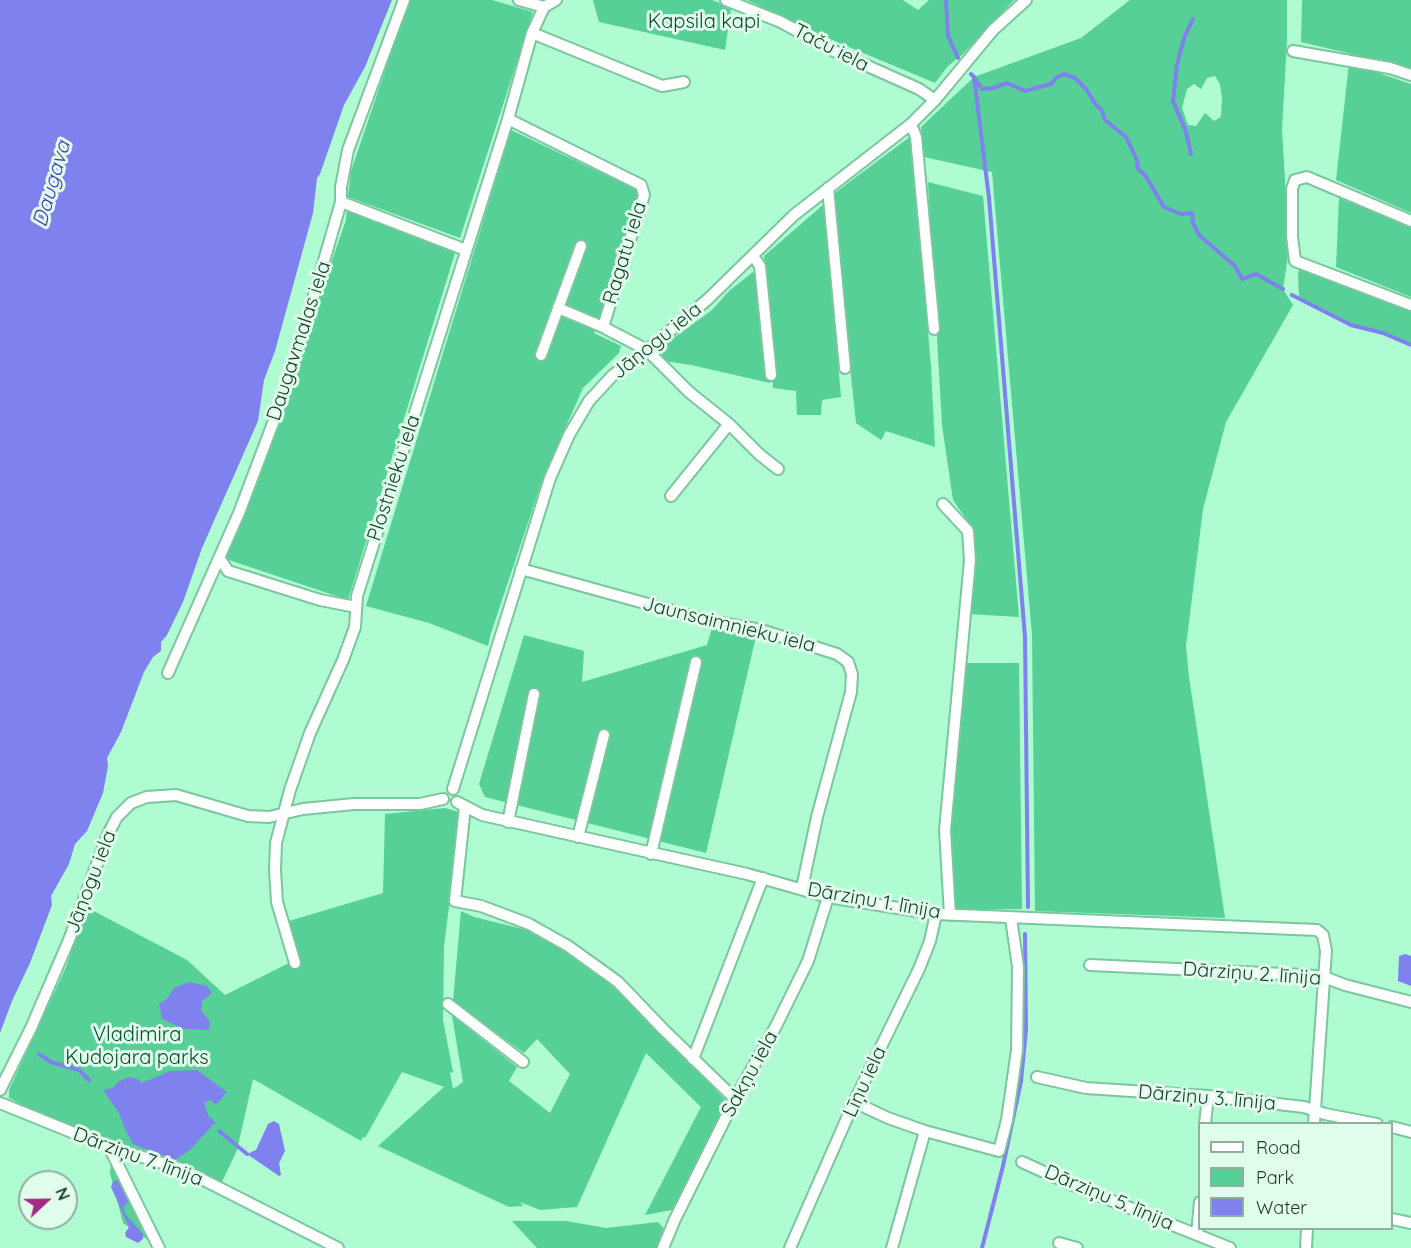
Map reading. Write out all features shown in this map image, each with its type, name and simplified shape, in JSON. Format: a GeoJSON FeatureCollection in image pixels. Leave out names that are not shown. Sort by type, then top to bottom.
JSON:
{"type":"FeatureCollection","features":[{"type":"Feature","properties":{"kind":"street","name":"Daugavmalas iela"},"geometry":{"type":"LineString","coordinates":[[168,674],[239,513],[290,378],[341,202],[341,187],[348,150],[404,0]]}},
{"type":"Feature","properties":{"kind":"street"},"geometry":{"type":"LineString","coordinates":[[519,0],[544,7],[556,0]]}},
{"type":"Feature","properties":{"kind":"street","name":"Taču iela"},"geometry":{"type":"LineString","coordinates":[[726,0],[781,22],[834,51],[919,89],[935,100]]}},
{"type":"Feature","properties":{"kind":"street","name":"Jāņogu iela"},"geometry":{"type":"LineString","coordinates":[[461,804],[446,804],[443,799],[445,792],[453,789],[550,478],[569,435],[589,401],[601,386],[627,363],[647,350],[706,300],[794,215],[911,124],[935,100],[978,47],[1026,0]]}},
{"type":"Feature","properties":{"kind":"street","name":"Plostnieku iela"},"geometry":{"type":"LineString","coordinates":[[295,963],[277,902],[276,843],[310,733],[343,660],[355,627],[357,596],[380,519],[396,476],[508,118],[532,33],[544,7]]}},
{"type":"Feature","properties":{"kind":"street"},"geometry":{"type":"LineString","coordinates":[[532,33],[662,87],[684,82]]}},
{"type":"Feature","properties":{"kind":"street"},"geometry":{"type":"LineString","coordinates":[[1293,51],[1390,68],[1411,75]]}},
{"type":"Feature","properties":{"kind":"street","name":"Ragatu iela"},"geometry":{"type":"LineString","coordinates":[[508,118],[641,185],[644,195],[603,327]]}},
{"type":"Feature","properties":{"kind":"street"},"geometry":{"type":"LineString","coordinates":[[911,124],[916,137],[934,329]]}},
{"type":"Feature","properties":{"kind":"street"},"geometry":{"type":"LineString","coordinates":[[1411,221],[1308,177],[1295,180],[1292,189],[1292,236],[1295,261],[1411,305]]}},
{"type":"Feature","properties":{"kind":"street"},"geometry":{"type":"LineString","coordinates":[[828,188],[845,368]]}},
{"type":"Feature","properties":{"kind":"street"},"geometry":{"type":"LineString","coordinates":[[341,202],[466,250]]}},
{"type":"Feature","properties":{"kind":"street"},"geometry":{"type":"LineString","coordinates":[[541,355],[581,246]]}},
{"type":"Feature","properties":{"kind":"street"},"geometry":{"type":"LineString","coordinates":[[753,256],[760,266],[771,375]]}},
{"type":"Feature","properties":{"kind":"street","name":"Ragatu iela"},"geometry":{"type":"LineString","coordinates":[[558,308],[603,327],[647,350],[689,392],[729,424],[778,470]]}},
{"type":"Feature","properties":{"kind":"street"},"geometry":{"type":"LineString","coordinates":[[671,496],[729,424]]}},
{"type":"Feature","properties":{"kind":"street"},"geometry":{"type":"LineString","coordinates":[[943,504],[968,531],[970,560],[945,830],[950,915]]}},
{"type":"Feature","properties":{"kind":"street"},"geometry":{"type":"LineString","coordinates":[[220,559],[228,571],[320,600],[356,607]]}},
{"type":"Feature","properties":{"kind":"street","name":"Jaunsaimnieku iela"},"geometry":{"type":"LineString","coordinates":[[521,569],[706,620],[762,630],[837,654],[848,662],[852,674],[851,692],[817,817],[802,888]]}},
{"type":"Feature","properties":{"kind":"street"},"geometry":{"type":"LineString","coordinates":[[651,854],[696,662]]}},
{"type":"Feature","properties":{"kind":"street"},"geometry":{"type":"LineString","coordinates":[[508,822],[534,694]]}},
{"type":"Feature","properties":{"kind":"street"},"geometry":{"type":"LineString","coordinates":[[578,837],[604,735]]}},
{"type":"Feature","properties":{"kind":"street"},"geometry":{"type":"LineString","coordinates":[[453,789],[458,794],[461,804],[455,901],[480,906],[529,924],[568,946],[618,982],[735,1099]]}},
{"type":"Feature","properties":{"kind":"street","name":"Jāņogu iela"},"geometry":{"type":"LineString","coordinates":[[0,1090],[31,1028],[69,940],[108,834],[125,808],[147,796],[176,795],[248,816],[268,817],[354,804],[420,804],[443,799]]}},
{"type":"Feature","properties":{"kind":"street","name":"Dārziņu 1. līnija"},"geometry":{"type":"LineString","coordinates":[[461,804],[482,815],[508,822],[763,878],[828,897],[936,914],[1317,930],[1323,935],[1326,951],[1324,977]]}},
{"type":"Feature","properties":{"kind":"street"},"geometry":{"type":"LineString","coordinates":[[693,1059],[763,878]]}},
{"type":"Feature","properties":{"kind":"street","name":"Sakņu iela"},"geometry":{"type":"LineString","coordinates":[[663,1248],[675,1219],[735,1099],[776,1026],[808,961],[828,897]]}},
{"type":"Feature","properties":{"kind":"street","name":"Līņu iela"},"geometry":{"type":"LineString","coordinates":[[790,1248],[854,1102],[919,969],[930,941],[936,914]]}},
{"type":"Feature","properties":{"kind":"street"},"geometry":{"type":"LineString","coordinates":[[854,1102],[888,1118],[925,1131],[999,1151],[1017,1050],[1018,967],[1011,918]]}},
{"type":"Feature","properties":{"kind":"street","name":"Dārziņu 2. līnija"},"geometry":{"type":"LineString","coordinates":[[1090,965],[1324,977],[1345,985],[1411,1002]]}},
{"type":"Feature","properties":{"kind":"street"},"geometry":{"type":"LineString","coordinates":[[1314,1122],[1324,977]]}},
{"type":"Feature","properties":{"kind":"street"},"geometry":{"type":"LineString","coordinates":[[447,1004],[523,1062]]}},
{"type":"Feature","properties":{"kind":"street","name":"Dārziņu 3. līnija"},"geometry":{"type":"LineString","coordinates":[[1037,1077],[1086,1088],[1208,1096],[1304,1107],[1367,1122]]}},
{"type":"Feature","properties":{"kind":"street"},"geometry":{"type":"LineString","coordinates":[[1205,1122],[1208,1096]]}},
{"type":"Feature","properties":{"kind":"street","name":"Dārziņu 7. līnija"},"geometry":{"type":"LineString","coordinates":[[0,1102],[109,1147],[182,1169],[338,1248]]}},
{"type":"Feature","properties":{"kind":"street"},"geometry":{"type":"LineString","coordinates":[[1393,1127],[1411,1132]]}},
{"type":"Feature","properties":{"kind":"street"},"geometry":{"type":"LineString","coordinates":[[892,1248],[925,1131]]}},
{"type":"Feature","properties":{"kind":"street"},"geometry":{"type":"LineString","coordinates":[[109,1147],[159,1248]]}},
{"type":"Feature","properties":{"kind":"street","name":"Dārziņu 5. līnija"},"geometry":{"type":"LineString","coordinates":[[1022,1162],[1075,1186],[1230,1248]]}},
{"type":"Feature","properties":{"kind":"street"},"geometry":{"type":"LineString","coordinates":[[1393,1219],[1411,1223]]}},
{"type":"Feature","properties":{"kind":"street"},"geometry":{"type":"LineString","coordinates":[[1197,1234],[1198,1223]]}},
{"type":"Feature","properties":{"kind":"street"},"geometry":{"type":"LineString","coordinates":[[1306,1248],[1307,1230]]}},
{"type":"Feature","properties":{"kind":"street"},"geometry":{"type":"LineString","coordinates":[[1059,1243],[1077,1248]]}},
{"type":"Feature","properties":{"kind":"green space"},"geometry":{"type":"Polygon","coordinates":[[[409,0],[492,0],[533,12],[460,238],[348,197],[351,171],[409,0]]]}},
{"type":"Feature","properties":{"kind":"green space","name":"Kapsila kapi"},"geometry":{"type":"Polygon","coordinates":[[[593,0],[712,0],[720,3],[731,9],[725,50],[599,22],[593,0]]]}},
{"type":"Feature","properties":{"kind":"green space"},"geometry":{"type":"Polygon","coordinates":[[[747,0],[903,0],[918,10],[929,0],[1014,0],[963,54],[948,66],[935,83],[830,39],[747,0]]]}},
{"type":"Feature","properties":{"kind":"green space"},"geometry":{"type":"Polygon","coordinates":[[[1130,0],[1287,0],[1282,129],[1289,249],[1283,289],[1293,305],[1226,422],[1203,509],[1186,646],[1225,918],[1035,911],[1032,635],[992,172],[924,157],[921,127],[974,77],[1081,38],[1130,0]],[[1215,76],[1207,78],[1201,89],[1194,84],[1187,89],[1182,108],[1188,125],[1196,126],[1205,113],[1214,121],[1221,117],[1220,84],[1215,76]]]}},
{"type":"Feature","properties":{"kind":"green space"},"geometry":{"type":"Polygon","coordinates":[[[1302,0],[1411,0],[1411,68],[1301,42],[1302,0]]]}},
{"type":"Feature","properties":{"kind":"green space"},"geometry":{"type":"Polygon","coordinates":[[[1349,63],[1411,84],[1411,213],[1336,180],[1349,63]]]}},
{"type":"Feature","properties":{"kind":"green space"},"geometry":{"type":"Polygon","coordinates":[[[511,130],[635,189],[643,198],[594,333],[621,346],[619,353],[583,388],[543,478],[488,646],[429,623],[366,606],[511,130]]]}},
{"type":"Feature","properties":{"kind":"green space"},"geometry":{"type":"Polygon","coordinates":[[[911,136],[931,366],[935,447],[886,431],[881,440],[856,423],[832,195],[911,136]]]}},
{"type":"Feature","properties":{"kind":"green space"},"geometry":{"type":"Polygon","coordinates":[[[928,182],[983,196],[1019,617],[968,614],[974,565],[973,529],[953,500],[942,425],[928,182]]]}},
{"type":"Feature","properties":{"kind":"green space"},"geometry":{"type":"Polygon","coordinates":[[[1339,198],[1411,227],[1411,297],[1336,267],[1339,198]]]}},
{"type":"Feature","properties":{"kind":"green space"},"geometry":{"type":"Polygon","coordinates":[[[824,204],[841,397],[822,400],[821,415],[797,415],[796,391],[773,388],[764,256],[824,204]]]}},
{"type":"Feature","properties":{"kind":"green space"},"geometry":{"type":"Polygon","coordinates":[[[347,209],[455,253],[348,600],[226,559],[288,398],[303,343],[346,220],[347,209]]]}},
{"type":"Feature","properties":{"kind":"green space"},"geometry":{"type":"Polygon","coordinates":[[[1300,266],[1411,311],[1411,345],[1383,333],[1351,325],[1299,300],[1300,266]]]}},
{"type":"Feature","properties":{"kind":"green space"},"geometry":{"type":"Polygon","coordinates":[[[758,268],[770,383],[664,361],[660,348],[712,310],[729,291],[758,268]]]}},
{"type":"Feature","properties":{"kind":"green space"},"geometry":{"type":"Polygon","coordinates":[[[712,628],[756,636],[706,853],[485,797],[479,784],[524,635],[584,651],[582,682],[707,645],[712,628]]]}},
{"type":"Feature","properties":{"kind":"green space"},"geometry":{"type":"Polygon","coordinates":[[[966,663],[1019,663],[1022,909],[956,910],[951,830],[966,663]]]}},
{"type":"Feature","properties":{"kind":"green space","name":"Vladimira Kudojara parks"},"geometry":{"type":"Polygon","coordinates":[[[445,808],[459,812],[444,946],[443,1020],[453,1072],[450,1073],[453,1089],[463,1082],[452,1015],[517,1067],[509,1081],[550,1113],[570,1074],[537,1039],[524,1053],[453,1001],[461,911],[474,917],[527,930],[575,956],[610,984],[657,1028],[727,1102],[672,1210],[645,1215],[701,1107],[646,1053],[577,1207],[540,1210],[520,1202],[523,1206],[509,1207],[378,1146],[444,1087],[402,1072],[365,1138],[363,1137],[361,1141],[253,1079],[237,1150],[222,1182],[188,1167],[54,1121],[9,1098],[9,1090],[66,967],[86,907],[187,960],[225,995],[289,963],[292,937],[289,921],[383,893],[385,814],[445,808]]]}},
{"type":"Feature","properties":{"kind":"green space"},"geometry":{"type":"Polygon","coordinates":[[[112,1149],[160,1248],[123,1223],[110,1173],[112,1149]]]}},
{"type":"Feature","properties":{"kind":"green space"},"geometry":{"type":"Polygon","coordinates":[[[512,1221],[566,1221],[606,1228],[658,1222],[666,1231],[659,1248],[537,1248],[512,1221]]]}},
{"type":"Feature","properties":{"kind":"water","name":"Daugava"},"geometry":{"type":"Polygon","coordinates":[[[0,0],[392,0],[365,67],[344,105],[317,178],[313,213],[275,351],[264,380],[258,421],[202,548],[183,602],[167,635],[161,642],[161,651],[153,657],[144,672],[121,732],[107,758],[108,766],[103,793],[87,831],[75,844],[69,864],[51,896],[52,905],[0,1033],[0,0]]]}},
{"type":"Feature","properties":{"kind":"water"},"geometry":{"type":"Polygon","coordinates":[[[1405,954],[1411,956],[1411,986],[1398,981],[1399,956],[1405,954]]]}},
{"type":"Feature","properties":{"kind":"water"},"geometry":{"type":"Polygon","coordinates":[[[189,982],[207,986],[212,993],[202,1001],[201,1010],[210,1022],[209,1030],[184,1029],[162,1019],[159,1003],[167,999],[174,988],[189,982]]]}},
{"type":"Feature","properties":{"kind":"water"},"geometry":{"type":"Polygon","coordinates":[[[197,1070],[227,1092],[216,1105],[211,1100],[204,1103],[212,1126],[190,1150],[175,1160],[133,1144],[119,1113],[103,1090],[113,1088],[118,1082],[128,1077],[138,1079],[142,1083],[170,1071],[197,1070]]]}},
{"type":"Feature","properties":{"kind":"water"},"geometry":{"type":"Polygon","coordinates":[[[274,1121],[279,1124],[285,1151],[279,1163],[281,1175],[279,1176],[247,1154],[256,1150],[268,1124],[274,1121]]]}},
{"type":"Feature","properties":{"kind":"water"},"geometry":{"type":"Polygon","coordinates":[[[119,1179],[129,1198],[123,1207],[126,1215],[143,1234],[143,1239],[138,1243],[126,1237],[125,1233],[129,1227],[111,1187],[113,1182],[119,1179]]]}},
{"type":"Feature","properties":{"kind":"waterway"},"geometry":{"type":"LineString","coordinates":[[946,0],[948,36],[958,58]]}},
{"type":"Feature","properties":{"kind":"waterway"},"geometry":{"type":"LineString","coordinates":[[1191,154],[1186,132],[1173,101],[1177,65],[1184,38],[1193,19]]}},
{"type":"Feature","properties":{"kind":"waterway"},"geometry":{"type":"LineString","coordinates":[[971,74],[974,77],[989,198],[1025,637],[1028,907]]}},
{"type":"Feature","properties":{"kind":"waterway"},"geometry":{"type":"LineString","coordinates":[[975,79],[982,89],[1007,83],[1025,91],[1051,84],[1064,74],[1075,78],[1101,109],[1105,120],[1126,137],[1137,160],[1138,169],[1145,175],[1164,207],[1181,214],[1192,213],[1193,223],[1199,235],[1235,266],[1242,279],[1256,274],[1283,289]]}},
{"type":"Feature","properties":{"kind":"waterway"},"geometry":{"type":"LineString","coordinates":[[1292,295],[1351,325],[1383,333],[1411,345]]}},
{"type":"Feature","properties":{"kind":"waterway"},"geometry":{"type":"LineString","coordinates":[[982,1248],[1003,1166],[1021,1081],[1026,1030],[1025,934]]}},
{"type":"Feature","properties":{"kind":"waterway"},"geometry":{"type":"LineString","coordinates":[[39,1054],[51,1062],[79,1070],[89,1080]]}},
{"type":"Feature","properties":{"kind":"waterway"},"geometry":{"type":"LineString","coordinates":[[219,1131],[247,1154]]}}]}
